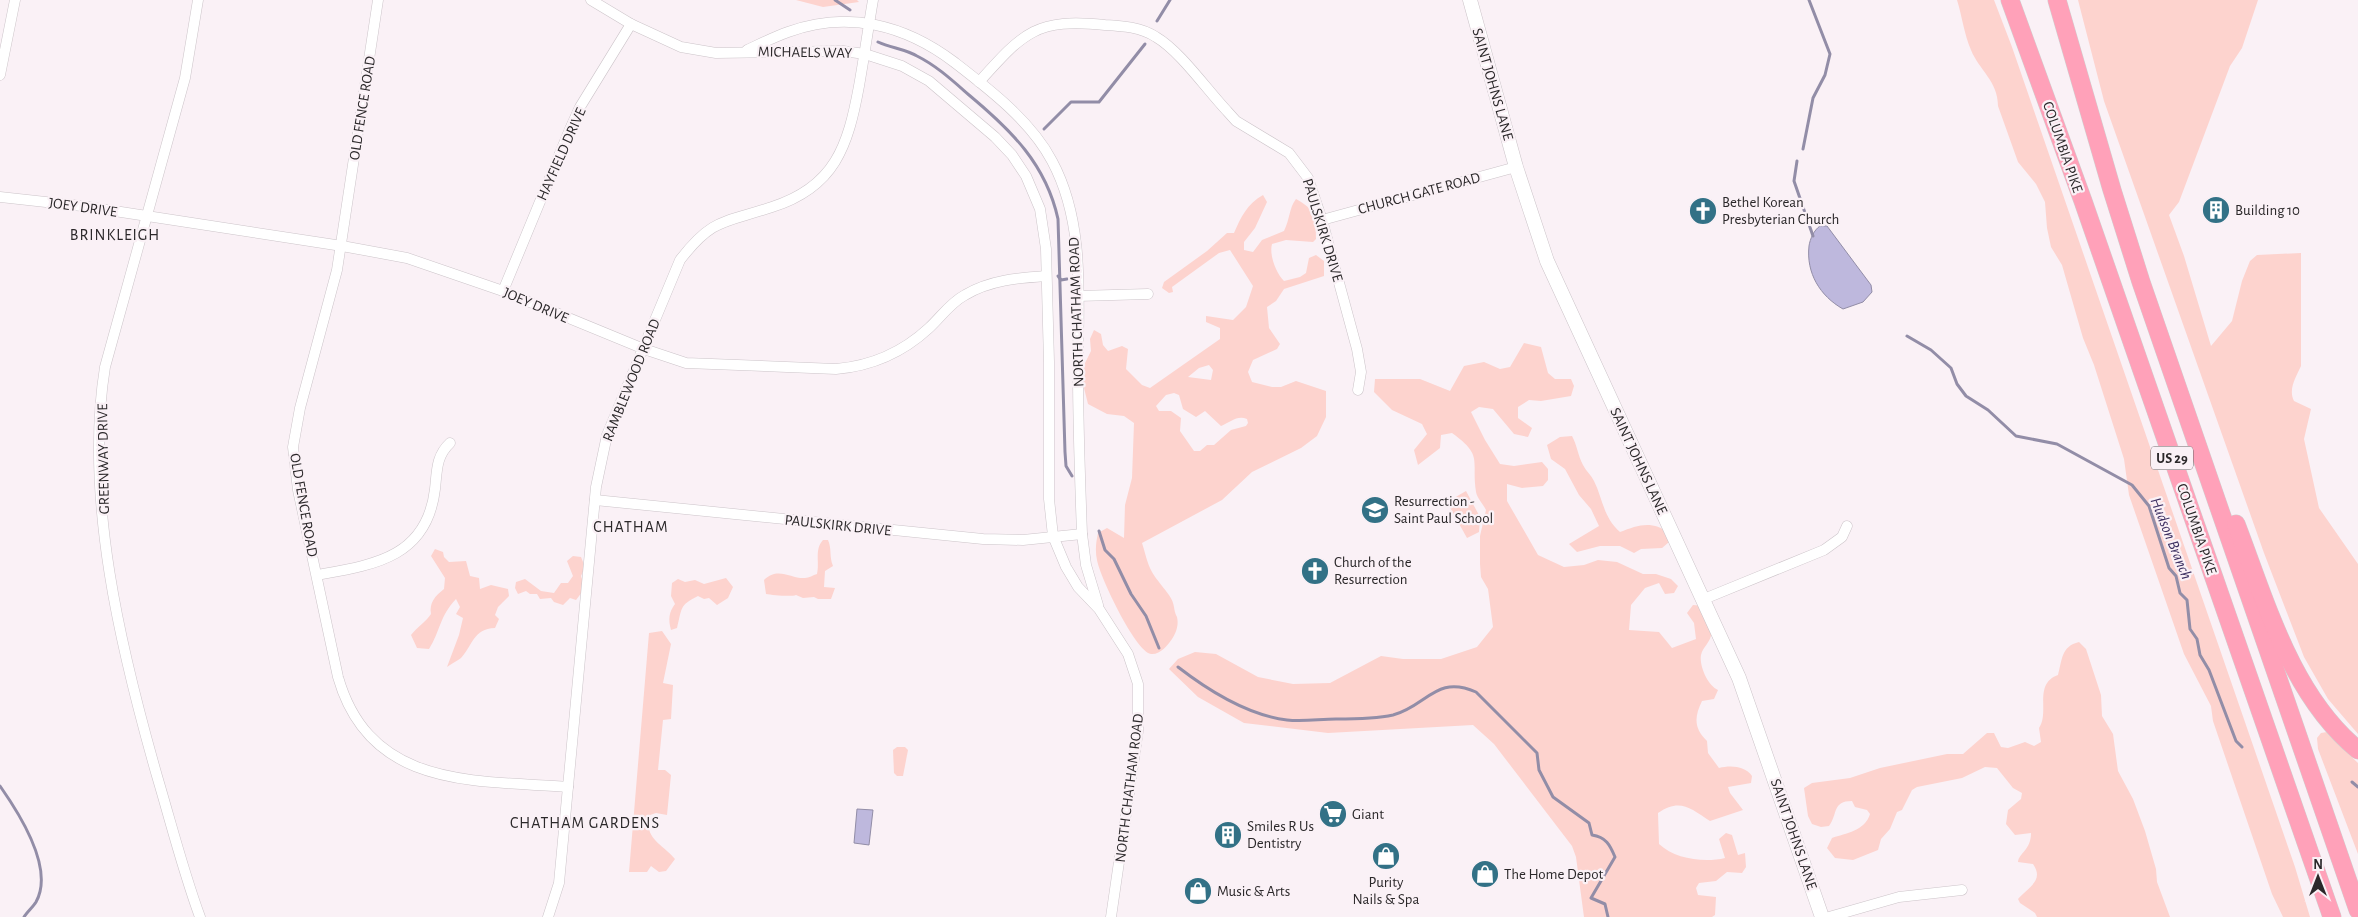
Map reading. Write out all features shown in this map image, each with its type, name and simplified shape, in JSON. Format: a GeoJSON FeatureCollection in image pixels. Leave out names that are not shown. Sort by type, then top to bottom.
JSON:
{"type":"FeatureCollection","features":[{"type":"Feature","properties":{"kind":"highway","name":"COLUMBIA PIKE"},"geometry":{"type":"LineString","coordinates":[[2010,0],[2054,119],[2332,917]]}},
{"type":"Feature","properties":{"kind":"highway","name":"COLUMBIA PIKE"},"geometry":{"type":"LineString","coordinates":[[2058,0],[2112,190],[2172,373],[2358,910]]}},
{"type":"Feature","properties":{"kind":"highway"},"geometry":{"type":"LineString","coordinates":[[2172,373],[2220,479],[2259,584],[2294,666],[2321,709],[2358,750]]}},
{"type":"Feature","properties":{"kind":"street"},"geometry":{"type":"LineString","coordinates":[[0,75],[15,0]]}},
{"type":"Feature","properties":{"kind":"street","name":"GREENWAY DRIVE"},"geometry":{"type":"LineString","coordinates":[[198,0],[185,78],[110,344],[104,374],[100,446],[101,488],[109,566],[120,633],[134,697],[183,867],[200,917]]}},
{"type":"Feature","properties":{"kind":"street","name":"OLD FENCE ROAD"},"geometry":{"type":"LineString","coordinates":[[378,0],[342,246],[298,419],[293,447],[298,490],[342,694],[361,725],[374,740],[393,756],[435,774],[568,787]]}},
{"type":"Feature","properties":{"kind":"street","name":"MICHAELS WAY"},"geometry":{"type":"LineString","coordinates":[[591,0],[631,24],[681,47],[716,53],[822,50],[864,54]]}},
{"type":"Feature","properties":{"kind":"street","name":"RAMBLEWOOD ROAD"},"geometry":{"type":"LineString","coordinates":[[548,917],[559,882],[598,470],[606,434],[644,350],[680,260],[702,233],[736,216],[786,203],[823,179],[836,163],[852,124],[873,0]]}},
{"type":"Feature","properties":{"kind":"street","name":"SAINT JOHNS LANE"},"geometry":{"type":"LineString","coordinates":[[1470,0],[1516,167],[1534,224],[1565,304],[1704,599],[1752,712],[1822,917]]}},
{"type":"Feature","properties":{"kind":"street","name":"PAULSKIRK DRIVE"},"geometry":{"type":"LineString","coordinates":[[980,82],[1014,44],[1026,34],[1061,22],[1129,27],[1144,31],[1170,47],[1236,121],[1289,153],[1308,178],[1322,220],[1357,349],[1360,372],[1358,390]]}},
{"type":"Feature","properties":{"kind":"street","name":"MICHAELS WAY"},"geometry":{"type":"LineString","coordinates":[[745,51],[788,31],[804,27],[824,23],[869,23]]}},
{"type":"Feature","properties":{"kind":"street","name":"NORTH CHATHAM ROAD"},"geometry":{"type":"LineString","coordinates":[[869,23],[912,35],[928,44],[980,82],[1037,138],[1051,158],[1062,181],[1073,224],[1078,296],[1082,534],[1086,565],[1099,609]]}},
{"type":"Feature","properties":{"kind":"street","name":"HAYFIELD DRIVE"},"geometry":{"type":"LineString","coordinates":[[503,291],[580,107],[631,24]]}},
{"type":"Feature","properties":{"kind":"street","name":"NORTH CHATHAM ROAD"},"geometry":{"type":"LineString","coordinates":[[864,54],[888,60],[915,72],[995,137],[1012,155],[1034,192],[1040,209],[1046,249],[1049,362],[1049,499],[1053,536],[1066,566],[1078,587],[1099,609],[1121,642],[1134,668],[1140,709],[1111,917]]}},
{"type":"Feature","properties":{"kind":"street","name":"CHURCH GATE ROAD"},"geometry":{"type":"LineString","coordinates":[[1322,220],[1516,167]]}},
{"type":"Feature","properties":{"kind":"street","name":"JOEY DRIVE"},"geometry":{"type":"LineString","coordinates":[[0,197],[82,206],[342,246],[412,259],[503,291],[644,350],[686,363],[836,369],[876,362],[914,341],[950,306],[977,288],[996,282],[1046,276]]}},
{"type":"Feature","properties":{"kind":"street"},"geometry":{"type":"LineString","coordinates":[[1078,296],[1148,294]]}},
{"type":"Feature","properties":{"kind":"street"},"geometry":{"type":"LineString","coordinates":[[316,575],[368,566],[386,560],[402,551],[415,538],[430,512],[440,455],[450,443]]}},
{"type":"Feature","properties":{"kind":"street","name":"PAULSKIRK DRIVE"},"geometry":{"type":"LineString","coordinates":[[595,500],[983,540],[1009,540],[1082,534]]}},
{"type":"Feature","properties":{"kind":"street"},"geometry":{"type":"LineString","coordinates":[[1704,599],[1824,550],[1842,537],[1847,526]]}},
{"type":"Feature","properties":{"kind":"street"},"geometry":{"type":"LineString","coordinates":[[1828,917],[1899,897],[1962,890]]}},
{"type":"Feature","properties":{"kind":"shaded area"},"geometry":{"type":"Polygon","coordinates":[[[796,0],[857,0],[859,2],[823,7],[796,0]]]}},
{"type":"Feature","properties":{"kind":"shaded area"},"geometry":{"type":"Polygon","coordinates":[[[1957,0],[1994,0],[2012,47],[2295,867],[2310,917],[2283,917],[2272,894],[2213,721],[2211,706],[2184,654],[2129,495],[2124,459],[2094,365],[2083,338],[2062,265],[2051,247],[2045,202],[2036,184],[2018,162],[1998,106],[1995,90],[1988,76],[1974,57],[1969,44],[1957,0]]]}},
{"type":"Feature","properties":{"kind":"shaded area"},"geometry":{"type":"Polygon","coordinates":[[[2078,0],[2258,0],[2242,48],[2230,66],[2179,202],[2169,215],[2184,256],[2211,346],[2232,321],[2242,281],[2250,261],[2257,255],[2301,253],[2301,366],[2293,383],[2292,397],[2294,401],[2311,409],[2304,439],[2319,508],[2358,564],[2358,734],[2328,699],[2304,657],[2264,553],[2104,101],[2078,0]]]}},
{"type":"Feature","properties":{"kind":"shaded area"},"geometry":{"type":"Polygon","coordinates":[[[1263,195],[1267,202],[1255,228],[1244,242],[1244,250],[1253,252],[1262,240],[1284,231],[1296,199],[1308,207],[1314,215],[1316,239],[1313,242],[1286,240],[1272,244],[1271,253],[1274,264],[1284,281],[1300,277],[1306,273],[1309,258],[1316,255],[1324,261],[1324,276],[1284,289],[1276,301],[1267,307],[1269,328],[1280,344],[1277,349],[1253,360],[1248,372],[1252,382],[1272,387],[1281,387],[1296,381],[1326,391],[1326,417],[1317,436],[1301,448],[1252,472],[1222,500],[1142,543],[1152,572],[1172,600],[1178,620],[1176,632],[1168,644],[1161,651],[1151,654],[1144,650],[1136,640],[1119,612],[1104,581],[1097,560],[1096,546],[1098,533],[1107,528],[1124,538],[1125,505],[1132,478],[1134,423],[1124,416],[1107,414],[1088,404],[1083,384],[1084,365],[1091,351],[1090,339],[1094,330],[1101,334],[1103,345],[1108,351],[1122,346],[1128,349],[1126,369],[1142,385],[1150,388],[1220,339],[1220,328],[1206,322],[1206,316],[1233,320],[1246,307],[1253,286],[1230,250],[1219,253],[1172,287],[1173,292],[1169,293],[1162,288],[1164,282],[1207,251],[1227,233],[1234,233],[1245,211],[1263,195]],[[1209,365],[1199,368],[1188,377],[1211,380],[1213,370],[1209,365]],[[1174,393],[1166,395],[1156,406],[1159,411],[1171,411],[1181,418],[1180,431],[1194,451],[1200,451],[1207,445],[1214,445],[1231,430],[1246,426],[1248,423],[1247,419],[1240,418],[1221,426],[1205,411],[1196,417],[1183,409],[1179,395],[1174,393]]]}},
{"type":"Feature","properties":{"kind":"shaded area"},"geometry":{"type":"Polygon","coordinates":[[[1820,226],[1827,226],[1871,285],[1872,292],[1863,302],[1843,309],[1835,304],[1816,283],[1810,265],[1809,246],[1810,240],[1820,226]]]}},
{"type":"Feature","properties":{"kind":"shaded area"},"geometry":{"type":"Polygon","coordinates":[[[1524,343],[1541,347],[1548,373],[1555,379],[1571,379],[1574,386],[1571,396],[1541,401],[1529,400],[1518,407],[1518,418],[1532,428],[1528,437],[1514,434],[1493,409],[1479,407],[1471,412],[1500,464],[1514,466],[1542,462],[1548,469],[1548,480],[1543,486],[1522,488],[1507,484],[1507,501],[1538,555],[1564,567],[1584,565],[1598,560],[1617,562],[1643,574],[1656,574],[1671,579],[1678,586],[1674,593],[1665,594],[1659,583],[1645,588],[1631,605],[1629,630],[1659,632],[1672,648],[1696,639],[1694,623],[1687,613],[1693,605],[1704,606],[1710,624],[1711,634],[1701,655],[1701,665],[1708,680],[1718,690],[1714,699],[1702,701],[1697,718],[1698,727],[1707,741],[1708,753],[1719,768],[1742,768],[1752,776],[1751,783],[1728,787],[1730,793],[1743,810],[1710,821],[1685,806],[1673,806],[1658,813],[1659,844],[1673,853],[1699,860],[1725,858],[1719,839],[1726,833],[1732,835],[1738,855],[1745,853],[1746,867],[1742,873],[1727,872],[1716,881],[1699,883],[1696,888],[1698,895],[1716,897],[1715,915],[1712,917],[1584,917],[1576,857],[1572,846],[1494,744],[1473,725],[1328,733],[1244,723],[1198,697],[1169,669],[1178,659],[1195,652],[1216,654],[1258,677],[1293,684],[1330,683],[1381,656],[1403,659],[1441,659],[1477,647],[1493,627],[1488,589],[1481,577],[1480,564],[1480,536],[1486,510],[1476,492],[1472,453],[1469,447],[1452,433],[1441,435],[1440,448],[1418,465],[1414,450],[1427,434],[1422,424],[1392,410],[1374,392],[1375,379],[1420,379],[1450,391],[1464,366],[1484,362],[1500,369],[1510,367],[1524,343]]]}},
{"type":"Feature","properties":{"kind":"shaded area"},"geometry":{"type":"Polygon","coordinates":[[[1572,436],[1581,462],[1594,481],[1607,514],[1614,526],[1620,532],[1645,525],[1657,526],[1669,533],[1669,542],[1662,548],[1641,549],[1634,553],[1620,546],[1600,546],[1577,552],[1569,544],[1599,526],[1591,509],[1579,495],[1565,469],[1551,459],[1547,445],[1560,437],[1572,436]]]}},
{"type":"Feature","properties":{"kind":"shaded area"},"geometry":{"type":"Polygon","coordinates":[[[1466,491],[1480,517],[1479,532],[1467,538],[1447,502],[1466,491]]]}},
{"type":"Feature","properties":{"kind":"shaded area"},"geometry":{"type":"Polygon","coordinates":[[[823,540],[828,540],[833,566],[825,571],[824,587],[835,588],[831,599],[766,594],[764,580],[774,574],[779,573],[808,578],[817,574],[818,552],[823,540]]]}},
{"type":"Feature","properties":{"kind":"shaded area"},"geometry":{"type":"Polygon","coordinates":[[[435,549],[443,552],[444,557],[449,562],[466,561],[470,576],[479,578],[480,589],[491,585],[508,589],[509,596],[498,607],[495,615],[499,619],[495,628],[482,631],[474,638],[461,658],[447,667],[463,618],[456,614],[460,607],[456,599],[446,612],[429,649],[417,648],[411,635],[429,617],[433,600],[444,589],[445,578],[431,556],[435,549]]]}},
{"type":"Feature","properties":{"kind":"shaded area"},"geometry":{"type":"Polygon","coordinates":[[[573,556],[581,557],[585,567],[581,576],[585,588],[576,600],[570,598],[563,605],[554,602],[551,598],[540,599],[537,594],[530,594],[526,591],[518,594],[515,588],[516,582],[525,579],[541,591],[554,593],[561,583],[568,583],[573,576],[567,561],[573,556]]]}},
{"type":"Feature","properties":{"kind":"shaded area"},"geometry":{"type":"Polygon","coordinates":[[[726,578],[733,587],[728,598],[717,605],[709,598],[704,599],[698,596],[692,599],[682,608],[677,628],[671,630],[670,616],[675,604],[671,596],[672,583],[678,579],[685,582],[695,580],[704,584],[726,578]]]}},
{"type":"Feature","properties":{"kind":"shaded area"},"geometry":{"type":"Polygon","coordinates":[[[662,631],[671,644],[663,683],[673,685],[671,719],[663,720],[658,770],[665,770],[671,775],[667,815],[656,813],[650,815],[649,830],[655,840],[675,859],[666,871],[659,872],[651,866],[647,872],[629,872],[649,633],[662,631]]]}},
{"type":"Feature","properties":{"kind":"shaded area"},"geometry":{"type":"Polygon","coordinates":[[[2079,642],[2086,649],[2101,695],[2102,716],[2113,734],[2118,771],[2133,799],[2145,831],[2156,869],[2157,882],[2170,917],[2037,917],[2035,913],[2020,903],[2018,899],[2033,884],[2037,875],[2033,864],[2018,862],[2029,843],[2031,833],[2015,835],[2006,824],[2008,810],[2021,799],[2022,793],[2013,788],[1997,768],[1985,767],[1962,778],[1917,787],[1912,790],[1902,810],[1897,812],[1890,829],[1881,839],[1878,850],[1853,860],[1835,858],[1827,848],[1832,838],[1859,828],[1868,820],[1870,814],[1867,810],[1855,807],[1852,801],[1846,802],[1838,806],[1829,826],[1821,827],[1812,824],[1808,816],[1804,788],[1812,783],[1850,778],[1880,768],[1947,754],[1963,754],[1987,733],[1994,733],[2001,747],[2008,748],[2025,742],[2034,746],[2041,742],[2039,728],[2042,721],[2046,685],[2050,679],[2058,675],[2063,655],[2069,647],[2079,642]]]}},
{"type":"Feature","properties":{"kind":"shaded area"},"geometry":{"type":"Polygon","coordinates":[[[2327,732],[2358,763],[2358,854],[2318,749],[2317,738],[2321,733],[2327,732]]]}},
{"type":"Feature","properties":{"kind":"shaded area"},"geometry":{"type":"Polygon","coordinates":[[[897,747],[905,747],[908,750],[903,776],[897,776],[894,773],[893,750],[897,747]]]}},
{"type":"Feature","properties":{"kind":"shaded area"},"geometry":{"type":"Polygon","coordinates":[[[857,809],[873,810],[869,845],[854,843],[857,809]]]}},
{"type":"Feature","properties":{"kind":"waterway"},"geometry":{"type":"LineString","coordinates":[[835,0],[850,10]]}},
{"type":"Feature","properties":{"kind":"waterway"},"geometry":{"type":"LineString","coordinates":[[1157,21],[1170,0]]}},
{"type":"Feature","properties":{"kind":"waterway"},"geometry":{"type":"LineString","coordinates":[[1803,149],[1813,98],[1825,75],[1830,54],[1809,0]]}},
{"type":"Feature","properties":{"kind":"waterway"},"geometry":{"type":"LineString","coordinates":[[878,42],[912,54],[931,64],[951,79],[999,121],[1012,135],[1036,165],[1045,181],[1058,219],[1065,452],[1066,466],[1072,476]]}},
{"type":"Feature","properties":{"kind":"waterway"},"geometry":{"type":"LineString","coordinates":[[1044,129],[1071,102],[1099,102],[1145,44]]}},
{"type":"Feature","properties":{"kind":"waterway"},"geometry":{"type":"LineString","coordinates":[[1797,161],[1794,181],[1813,236]]}},
{"type":"Feature","properties":{"kind":"waterway"},"geometry":{"type":"LineString","coordinates":[[1058,276],[1061,280],[1067,279]]}},
{"type":"Feature","properties":{"kind":"waterway","name":"Hudson Branch"},"geometry":{"type":"LineString","coordinates":[[1907,336],[1931,350],[1951,368],[1957,384],[1966,396],[1988,410],[2016,436],[2057,444],[2132,485],[2149,506],[2169,568],[2176,576],[2180,593],[2187,600],[2190,629],[2197,639],[2200,655],[2209,670],[2236,741],[2242,747]]}},
{"type":"Feature","properties":{"kind":"waterway"},"geometry":{"type":"LineString","coordinates":[[1099,531],[1105,550],[1114,559],[1131,594],[1146,616],[1159,648]]}},
{"type":"Feature","properties":{"kind":"waterway"},"geometry":{"type":"LineString","coordinates":[[1178,667],[1202,685],[1229,701],[1257,713],[1293,721],[1365,719],[1393,715],[1405,711],[1441,689],[1462,687],[1476,692],[1537,753],[1539,770],[1553,797],[1589,823],[1592,835],[1607,842],[1615,857],[1591,898],[1605,904],[1608,917]]}},
{"type":"Feature","properties":{"kind":"waterway","name":"Hudson Branch"},"geometry":{"type":"LineString","coordinates":[[2352,782],[2358,787]]}},
{"type":"Feature","properties":{"kind":"waterway"},"geometry":{"type":"LineString","coordinates":[[0,786],[25,826],[38,857],[41,873],[41,888],[36,902],[24,917]]}},
{"type":"Feature","properties":{"kind":"place","name":"Building 10"},"geometry":{"type":"Point","coordinates":[2216,210]}},
{"type":"Feature","properties":{"kind":"place","name":"Bethel Korean Presbyterian Church"},"geometry":{"type":"Point","coordinates":[1703,211]}},
{"type":"Feature","properties":{"kind":"place","name":"Resurrection - Saint Paul School"},"geometry":{"type":"Point","coordinates":[1375,510]}},
{"type":"Feature","properties":{"kind":"place","name":"Church of the Resurrection"},"geometry":{"type":"Point","coordinates":[1315,571]}},
{"type":"Feature","properties":{"kind":"place","name":"Giant"},"geometry":{"type":"Point","coordinates":[1333,814]}},
{"type":"Feature","properties":{"kind":"place","name":"Smiles R Us Dentistry"},"geometry":{"type":"Point","coordinates":[1228,835]}},
{"type":"Feature","properties":{"kind":"place","name":"Purity Nails & Spa"},"geometry":{"type":"Point","coordinates":[1386,856]}},
{"type":"Feature","properties":{"kind":"place","name":"The Home Depot"},"geometry":{"type":"Point","coordinates":[1485,874]}},
{"type":"Feature","properties":{"kind":"place","name":"Music & Arts"},"geometry":{"type":"Point","coordinates":[1198,891]}},
{"type":"Feature","properties":{"kind":"district","name":"BRINKLEIGH"},"geometry":{"type":"Point","coordinates":[115,234]}},
{"type":"Feature","properties":{"kind":"district","name":"CHATHAM"},"geometry":{"type":"Point","coordinates":[631,526]}},
{"type":"Feature","properties":{"kind":"district","name":"CHATHAM GARDENS"},"geometry":{"type":"Point","coordinates":[585,822]}}]}
